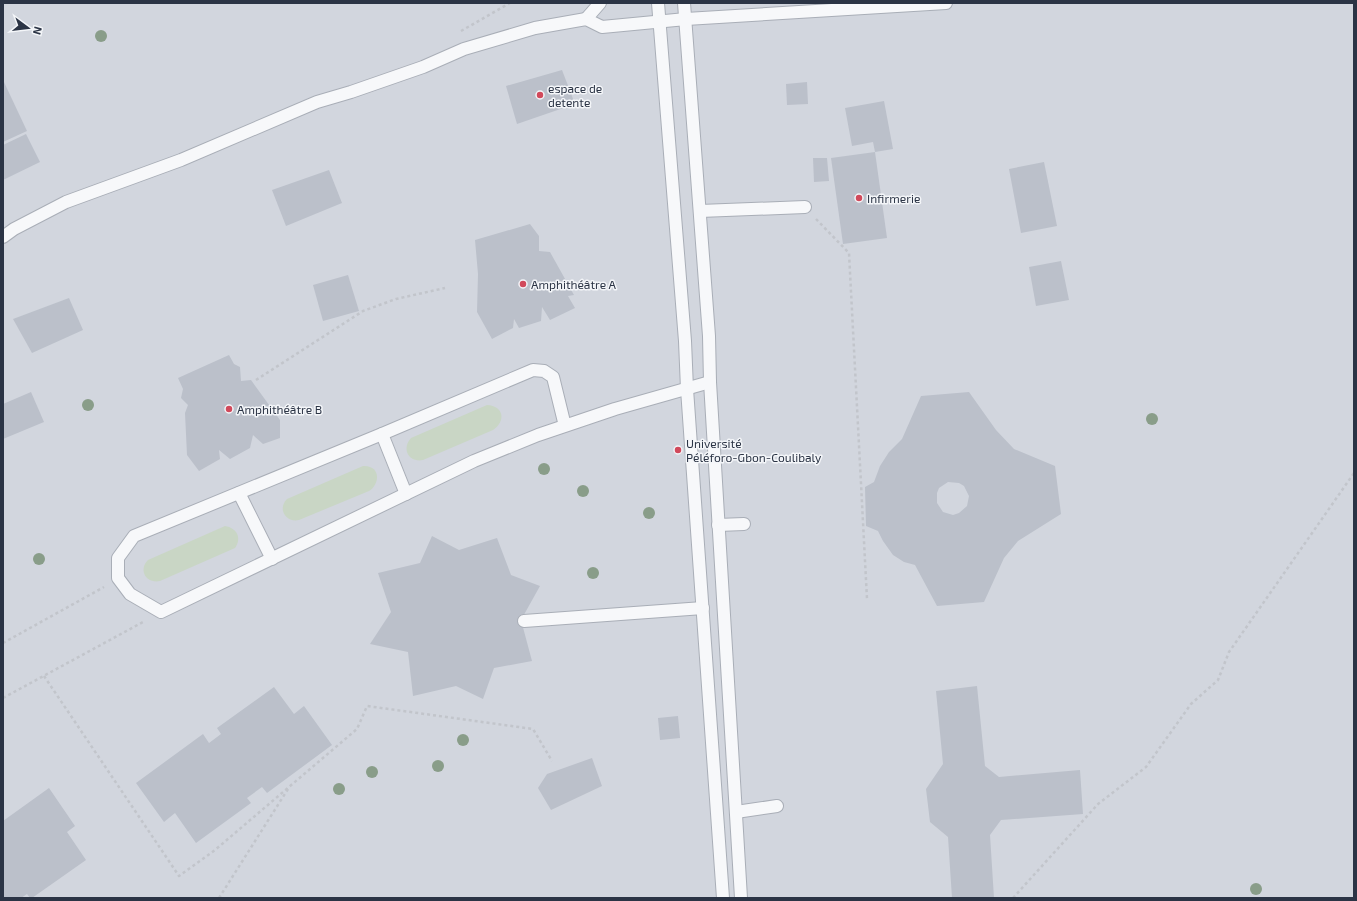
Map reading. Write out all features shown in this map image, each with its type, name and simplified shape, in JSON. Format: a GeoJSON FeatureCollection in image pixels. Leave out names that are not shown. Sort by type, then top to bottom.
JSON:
{"type":"FeatureCollection","features":[{"type":"Feature","properties":{"kind":"lane"},"geometry":{"type":"LineString","coordinates":[[586,19],[600,3]]}},
{"type":"Feature","properties":{"kind":"lane"},"geometry":{"type":"LineString","coordinates":[[658,3],[685,341],[722,898]]}},
{"type":"Feature","properties":{"kind":"lane"},"geometry":{"type":"LineString","coordinates":[[684,3],[709,336],[718,525],[741,898]]}},
{"type":"Feature","properties":{"kind":"lane"},"geometry":{"type":"LineString","coordinates":[[3,237],[14,229],[66,202],[181,160],[317,102],[351,92],[464,50],[535,28],[586,19],[602,27],[686,19],[946,3]]}},
{"type":"Feature","properties":{"kind":"lane"},"geometry":{"type":"LineString","coordinates":[[700,211],[805,207]]}},
{"type":"Feature","properties":{"kind":"lane"},"geometry":{"type":"LineString","coordinates":[[564,426],[553,377],[544,370],[533,370],[134,536],[118,558],[118,578],[130,594],[161,612],[474,461],[538,435],[564,426],[615,408],[710,382]]}},
{"type":"Feature","properties":{"kind":"lane"},"geometry":{"type":"LineString","coordinates":[[382,434],[406,494]]}},
{"type":"Feature","properties":{"kind":"lane"},"geometry":{"type":"LineString","coordinates":[[239,493],[272,559]]}},
{"type":"Feature","properties":{"kind":"lane"},"geometry":{"type":"LineString","coordinates":[[718,525],[744,524]]}},
{"type":"Feature","properties":{"kind":"lane"},"geometry":{"type":"LineString","coordinates":[[524,621],[703,608]]}},
{"type":"Feature","properties":{"kind":"lane"},"geometry":{"type":"LineString","coordinates":[[707,671],[727,671]]}},
{"type":"Feature","properties":{"kind":"lane"},"geometry":{"type":"LineString","coordinates":[[736,812],[777,806]]}},
{"type":"Feature","properties":{"kind":"path"},"geometry":{"type":"LineString","coordinates":[[805,207],[849,254],[867,599]]}},
{"type":"Feature","properties":{"kind":"path"},"geometry":{"type":"LineString","coordinates":[[256,380],[362,311],[396,300],[445,288]]}},
{"type":"Feature","properties":{"kind":"path"},"geometry":{"type":"LineString","coordinates":[[1012,898],[1098,804],[1146,767],[1191,704],[1218,680],[1229,652],[1354,473]]}},
{"type":"Feature","properties":{"kind":"path"},"geometry":{"type":"LineString","coordinates":[[3,643],[118,578]]}},
{"type":"Feature","properties":{"kind":"path"},"geometry":{"type":"LineString","coordinates":[[3,698],[161,612]]}},
{"type":"Feature","properties":{"kind":"path"},"geometry":{"type":"LineString","coordinates":[[44,676],[178,876],[216,850],[357,729],[367,706],[533,729],[552,761]]}},
{"type":"Feature","properties":{"kind":"path"},"geometry":{"type":"LineString","coordinates":[[219,898],[289,787]]}},
{"type":"Feature","properties":{"kind":"shaded area","name":"Université Péléforo-Gbon-Coulibaly"},"geometry":{"type":"Polygon","coordinates":[[[3,3],[1354,3],[1354,898],[3,898],[3,3]]]}},
{"type":"Feature","properties":{"kind":"green space"},"geometry":{"type":"Polygon","coordinates":[[[487,405],[497,408],[501,414],[500,422],[493,430],[423,460],[414,459],[408,454],[407,446],[411,438],[487,405]]]}},
{"type":"Feature","properties":{"kind":"green space"},"geometry":{"type":"Polygon","coordinates":[[[363,466],[373,468],[377,475],[376,484],[369,491],[299,520],[290,519],[284,514],[283,507],[287,499],[363,466]]]}},
{"type":"Feature","properties":{"kind":"green space"},"geometry":{"type":"Polygon","coordinates":[[[225,526],[233,529],[237,534],[238,541],[235,548],[160,581],[151,580],[145,575],[144,568],[148,560],[225,526]]]}},
{"type":"Feature","properties":{"kind":"building","name":"espace de detente"},"geometry":{"type":"Polygon","coordinates":[[[562,70],[575,104],[517,124],[506,86],[562,70]]]}},
{"type":"Feature","properties":{"kind":"building"},"geometry":{"type":"Polygon","coordinates":[[[3,80],[27,131],[3,142],[3,80]]]}},
{"type":"Feature","properties":{"kind":"building"},"geometry":{"type":"Polygon","coordinates":[[[807,82],[808,104],[787,105],[786,84],[807,82]]]}},
{"type":"Feature","properties":{"kind":"building"},"geometry":{"type":"Polygon","coordinates":[[[884,101],[893,149],[875,152],[873,142],[852,146],[845,108],[884,101]]]}},
{"type":"Feature","properties":{"kind":"building"},"geometry":{"type":"Polygon","coordinates":[[[26,134],[40,162],[3,180],[3,145],[26,134]]]}},
{"type":"Feature","properties":{"kind":"building","name":"Infirmerie"},"geometry":{"type":"Polygon","coordinates":[[[875,152],[887,238],[843,244],[831,158],[875,152]]]}},
{"type":"Feature","properties":{"kind":"building"},"geometry":{"type":"Polygon","coordinates":[[[813,158],[827,158],[829,181],[814,182],[813,158]]]}},
{"type":"Feature","properties":{"kind":"building"},"geometry":{"type":"Polygon","coordinates":[[[1044,162],[1057,226],[1021,233],[1009,169],[1044,162]]]}},
{"type":"Feature","properties":{"kind":"building"},"geometry":{"type":"Polygon","coordinates":[[[329,170],[342,203],[286,226],[272,190],[329,170]]]}},
{"type":"Feature","properties":{"kind":"building","name":"Amphithéâtre A"},"geometry":{"type":"Polygon","coordinates":[[[530,224],[539,236],[539,251],[550,252],[574,295],[568,296],[575,308],[550,320],[542,307],[541,321],[519,328],[514,319],[513,328],[492,339],[477,312],[478,274],[475,240],[530,224]]]}},
{"type":"Feature","properties":{"kind":"building"},"geometry":{"type":"Polygon","coordinates":[[[1061,261],[1069,300],[1036,306],[1029,267],[1061,261]]]}},
{"type":"Feature","properties":{"kind":"building"},"geometry":{"type":"Polygon","coordinates":[[[348,275],[359,311],[323,321],[313,285],[348,275]]]}},
{"type":"Feature","properties":{"kind":"building"},"geometry":{"type":"Polygon","coordinates":[[[69,298],[83,330],[32,353],[13,319],[69,298]]]}},
{"type":"Feature","properties":{"kind":"building","name":"Amphithéâtre B"},"geometry":{"type":"Polygon","coordinates":[[[229,355],[234,364],[240,367],[241,381],[251,380],[280,420],[280,438],[263,444],[253,435],[250,448],[230,459],[219,450],[220,459],[199,471],[187,455],[185,413],[188,405],[181,398],[183,389],[178,378],[229,355]]]}},
{"type":"Feature","properties":{"kind":"building"},"geometry":{"type":"Polygon","coordinates":[[[31,392],[44,422],[3,439],[3,404],[31,392]]]}},
{"type":"Feature","properties":{"kind":"building"},"geometry":{"type":"Polygon","coordinates":[[[969,392],[996,430],[1014,449],[1055,466],[1061,514],[1018,541],[1004,558],[984,602],[937,606],[915,565],[904,562],[893,555],[878,531],[866,526],[865,487],[874,482],[880,466],[889,452],[902,439],[921,396],[969,392]],[[948,482],[939,488],[937,493],[937,503],[943,512],[953,515],[959,513],[967,506],[969,496],[964,486],[959,483],[948,482]]]}},
{"type":"Feature","properties":{"kind":"building"},"geometry":{"type":"Polygon","coordinates":[[[432,536],[459,550],[497,538],[511,575],[540,586],[521,620],[532,661],[494,668],[483,699],[456,686],[413,696],[408,652],[370,644],[391,612],[378,573],[420,563],[432,536]]]}},
{"type":"Feature","properties":{"kind":"building"},"geometry":{"type":"Polygon","coordinates":[[[977,686],[985,766],[999,777],[1080,770],[1083,814],[1001,820],[990,835],[994,898],[952,898],[948,837],[930,822],[926,789],[943,764],[936,691],[977,686]]]}},
{"type":"Feature","properties":{"kind":"building"},"geometry":{"type":"Polygon","coordinates":[[[274,687],[294,714],[304,706],[332,745],[267,793],[262,787],[247,798],[251,803],[196,843],[175,813],[164,822],[136,783],[203,734],[209,743],[221,734],[217,728],[274,687]]]}},
{"type":"Feature","properties":{"kind":"building"},"geometry":{"type":"Polygon","coordinates":[[[678,716],[680,738],[660,740],[658,718],[678,716]]]}},
{"type":"Feature","properties":{"kind":"building"},"geometry":{"type":"Polygon","coordinates":[[[592,758],[602,786],[551,810],[538,788],[547,774],[592,758]]]}},
{"type":"Feature","properties":{"kind":"building"},"geometry":{"type":"Polygon","coordinates":[[[49,788],[75,826],[67,832],[86,860],[32,898],[30,898],[27,894],[21,898],[3,898],[3,821],[49,788]]]}},
{"type":"Feature","properties":{"kind":"place","name":"espace de detente"},"geometry":{"type":"Point","coordinates":[540,95]}},
{"type":"Feature","properties":{"kind":"place","name":"Infirmerie"},"geometry":{"type":"Point","coordinates":[859,198]}},
{"type":"Feature","properties":{"kind":"place","name":"Amphithéâtre A"},"geometry":{"type":"Point","coordinates":[523,284]}},
{"type":"Feature","properties":{"kind":"place","name":"Amphithéâtre B"},"geometry":{"type":"Point","coordinates":[229,409]}},
{"type":"Feature","properties":{"kind":"place","name":"Université Péléforo-Gbon-Coulibaly"},"geometry":{"type":"Point","coordinates":[678,450]}}]}
